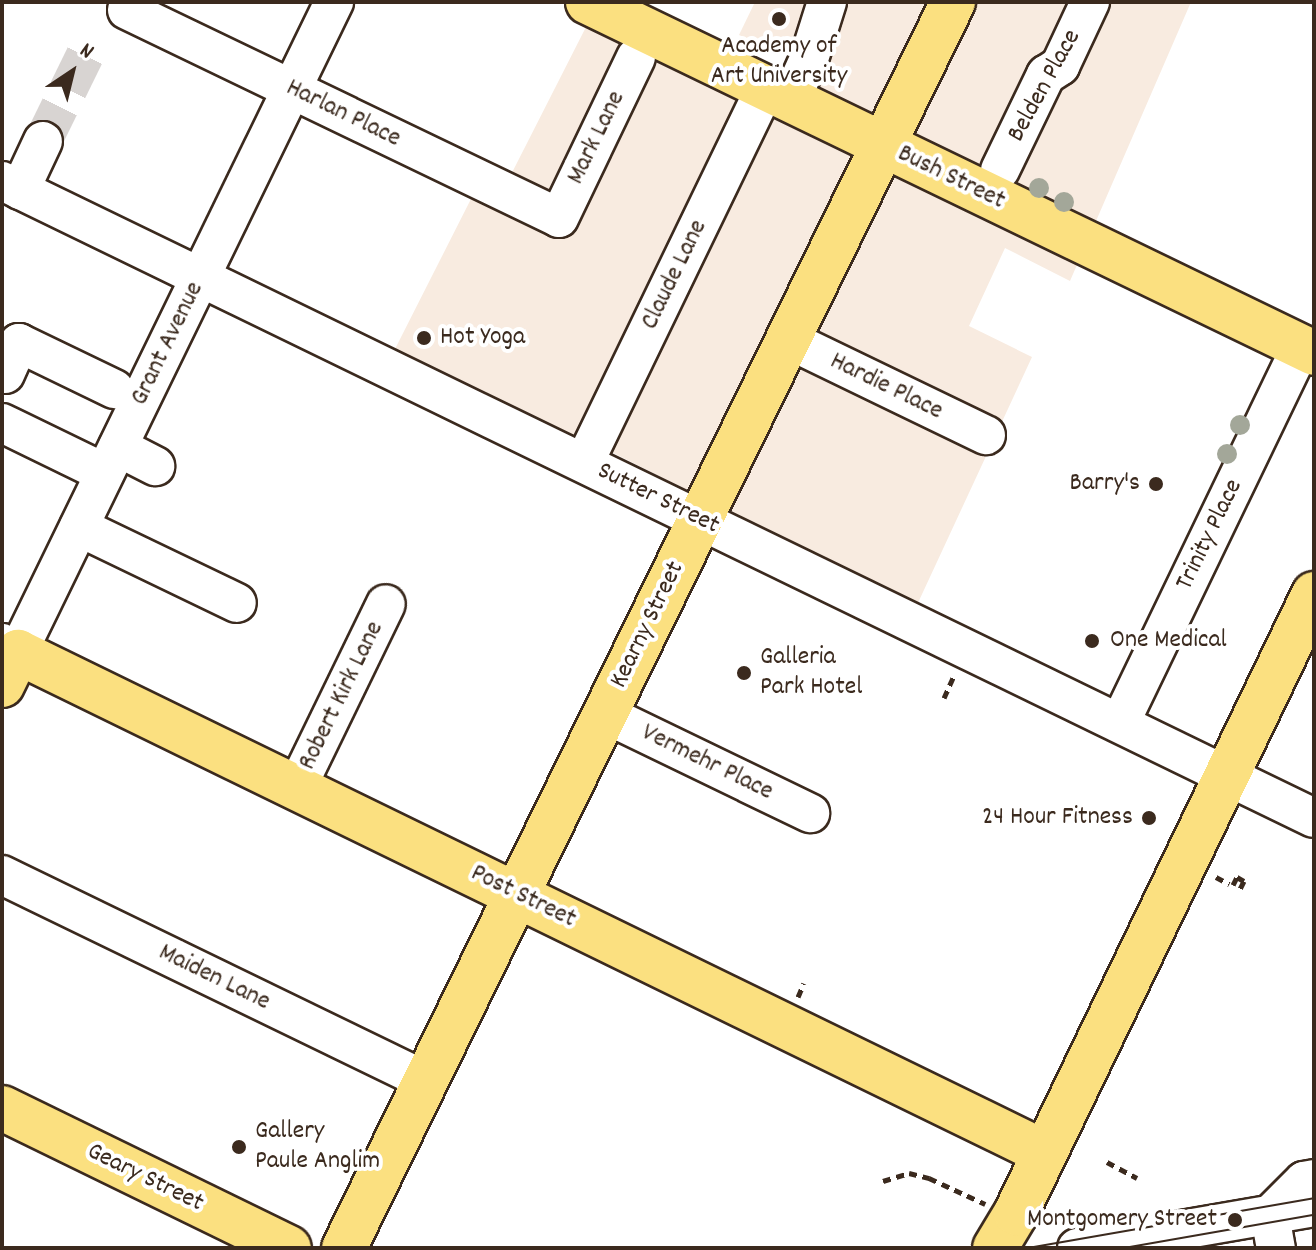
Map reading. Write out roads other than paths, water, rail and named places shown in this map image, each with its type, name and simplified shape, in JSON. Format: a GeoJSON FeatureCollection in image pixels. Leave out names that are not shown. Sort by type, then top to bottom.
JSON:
{"type":"FeatureCollection","features":[{"type":"Feature","properties":{"kind":"main road","name":"Bush Street"},"geometry":{"type":"LineString","coordinates":[[588,2],[1307,350]]}},
{"type":"Feature","properties":{"kind":"main road","name":"Kearny Street"},"geometry":{"type":"LineString","coordinates":[[344,1248],[953,2]]}},
{"type":"Feature","properties":{"kind":"main road"},"geometry":{"type":"LineString","coordinates":[[992,1227],[1016,1213],[1314,594]]}},
{"type":"Feature","properties":{"kind":"main road","name":"Post Street"},"geometry":{"type":"LineString","coordinates":[[7,660],[297,787],[1043,1152]]}},
{"type":"Feature","properties":{"kind":"main road","name":"Geary Street"},"geometry":{"type":"LineString","coordinates":[[2,1108],[289,1248]]}},
{"type":"Feature","properties":{"kind":"street","name":"Grant Avenue"},"geometry":{"type":"LineString","coordinates":[[7,660],[79,527],[334,2]]}},
{"type":"Feature","properties":{"kind":"street","name":"Claude Lane"},"geometry":{"type":"LineString","coordinates":[[584,463],[778,94],[809,59],[827,2]]}},
{"type":"Feature","properties":{"kind":"street","name":"Belden Place"},"geometry":{"type":"LineString","coordinates":[[1000,170],[1046,75],[1060,66],[1090,2]]}},
{"type":"Feature","properties":{"kind":"street","name":"Harlan Place"},"geometry":{"type":"LineString","coordinates":[[127,10],[559,218]]}},
{"type":"Feature","properties":{"kind":"street","name":"Mark Lane"},"geometry":{"type":"LineString","coordinates":[[559,218],[636,57]]}},
{"type":"Feature","properties":{"kind":"street"},"geometry":{"type":"LineString","coordinates":[[11,185],[43,141]]}},
{"type":"Feature","properties":{"kind":"street","name":"Sutter Street"},"geometry":{"type":"LineString","coordinates":[[11,185],[1314,818]]}},
{"type":"Feature","properties":{"kind":"street","name":"Hardie Place"},"geometry":{"type":"LineString","coordinates":[[787,339],[986,435]]}},
{"type":"Feature","properties":{"kind":"street"},"geometry":{"type":"LineString","coordinates":[[5,374],[19,343],[114,389]]}},
{"type":"Feature","properties":{"kind":"street","name":"Trinity Place"},"geometry":{"type":"LineString","coordinates":[[1120,723],[1307,350]]}},
{"type":"Feature","properties":{"kind":"street"},"geometry":{"type":"LineString","coordinates":[[2,423],[112,460],[155,466]]}},
{"type":"Feature","properties":{"kind":"street"},"geometry":{"type":"LineString","coordinates":[[79,527],[237,603]]}},
{"type":"Feature","properties":{"kind":"street","name":"Robert Kirk Lane"},"geometry":{"type":"LineString","coordinates":[[297,787],[386,604]]}},
{"type":"Feature","properties":{"kind":"street","name":"Vermehr Place"},"geometry":{"type":"LineString","coordinates":[[605,714],[810,813]]}},
{"type":"Feature","properties":{"kind":"street","name":"Maiden Lane"},"geometry":{"type":"LineString","coordinates":[[2,875],[426,1081]]}},
{"type":"Feature","properties":{"kind":"street"},"geometry":{"type":"LineString","coordinates":[[1273,1231],[1304,1181],[1314,1179]]}},
{"type":"Feature","properties":{"kind":"street"},"geometry":{"type":"LineString","coordinates":[[1077,1248],[1273,1231],[1314,1207]]}},
{"type":"Feature","properties":{"kind":"tunnel"},"geometry":{"type":"LineString","coordinates":[[43,141],[91,43]]}},
{"type":"Feature","properties":{"kind":"tram line"},"geometry":{"type":"LineString","coordinates":[[1028,1248],[1314,1198]]}},
{"type":"Feature","properties":{"kind":"tram line"},"geometry":{"type":"LineString","coordinates":[[1124,1248],[1314,1215]]}},
{"type":"Feature","properties":{"kind":"place","name":"Academy of Art University"},"geometry":{"type":"Point","coordinates":[779,19]}},
{"type":"Feature","properties":{"kind":"place","name":"Hot Yoga"},"geometry":{"type":"Point","coordinates":[424,338]}},
{"type":"Feature","properties":{"kind":"place","name":"Barry's"},"geometry":{"type":"Point","coordinates":[1156,484]}},
{"type":"Feature","properties":{"kind":"place","name":"One Medical"},"geometry":{"type":"Point","coordinates":[1092,641]}},
{"type":"Feature","properties":{"kind":"place","name":"Galleria Park Hotel"},"geometry":{"type":"Point","coordinates":[744,673]}},
{"type":"Feature","properties":{"kind":"place","name":"24 Hour Fitness"},"geometry":{"type":"Point","coordinates":[1149,818]}},
{"type":"Feature","properties":{"kind":"place","name":"Gallery Paule Anglim"},"geometry":{"type":"Point","coordinates":[239,1147]}},
{"type":"Feature","properties":{"kind":"place","name":"Montgomery Street"},"geometry":{"type":"Point","coordinates":[1235,1220]}}]}
